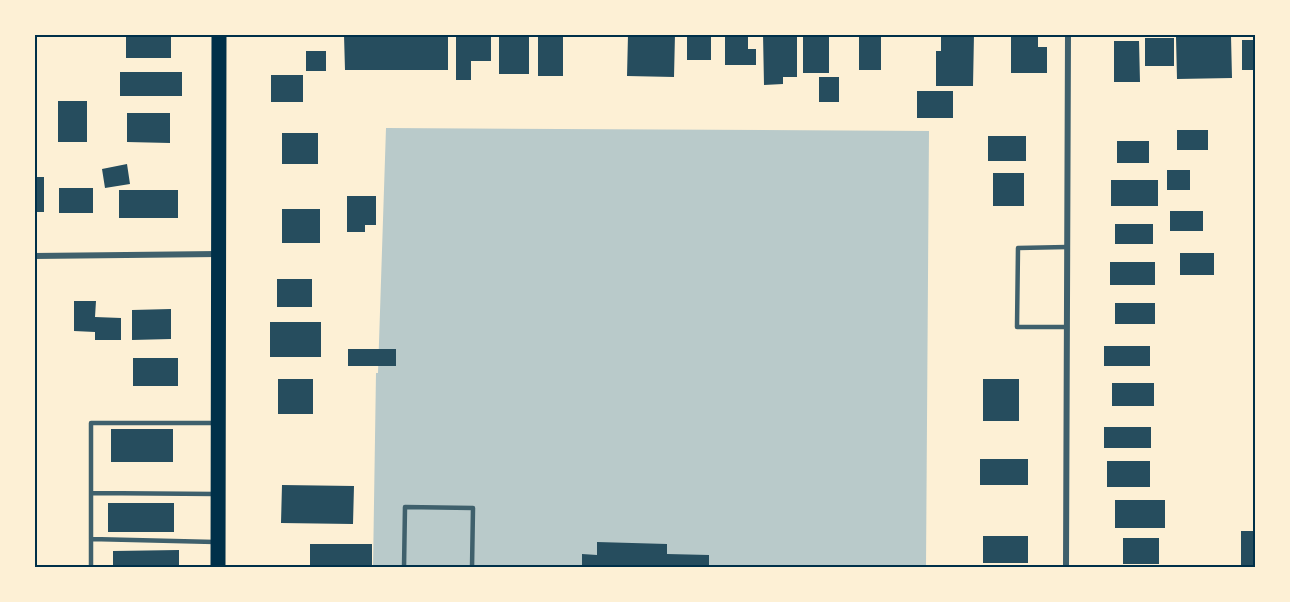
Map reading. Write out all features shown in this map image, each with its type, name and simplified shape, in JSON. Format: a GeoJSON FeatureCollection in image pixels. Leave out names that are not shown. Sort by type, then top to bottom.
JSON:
{"type":"FeatureCollection","features":[{"type":"Feature","properties":{"kind":"highway"},"geometry":{"type":"LineString","coordinates":[[218,567],[219,34]]}},
{"type":"Feature","properties":{"kind":"street"},"geometry":{"type":"LineString","coordinates":[[1066,567],[1068,34]]}},
{"type":"Feature","properties":{"kind":"street"},"geometry":{"type":"LineString","coordinates":[[34,256],[219,254]]}},
{"type":"Feature","properties":{"kind":"lane"},"geometry":{"type":"LineString","coordinates":[[1067,247],[1018,248],[1017,327],[1067,327]]}},
{"type":"Feature","properties":{"kind":"lane"},"geometry":{"type":"LineString","coordinates":[[91,567],[91,423],[218,423]]}},
{"type":"Feature","properties":{"kind":"lane"},"geometry":{"type":"LineString","coordinates":[[91,493],[218,494]]}},
{"type":"Feature","properties":{"kind":"lane"},"geometry":{"type":"LineString","coordinates":[[404,567],[405,507],[473,508],[472,567]]}},
{"type":"Feature","properties":{"kind":"lane"},"geometry":{"type":"LineString","coordinates":[[91,539],[218,542]]}},
{"type":"Feature","properties":{"kind":"shaded area"},"geometry":{"type":"Polygon","coordinates":[[[386,128],[929,131],[926,567],[373,568],[376,373],[378,373],[386,128]]]}},
{"type":"Feature","properties":{"kind":"building"},"geometry":{"type":"Polygon","coordinates":[[[456,34],[491,34],[491,61],[471,61],[471,80],[456,80],[456,34]]]}},
{"type":"Feature","properties":{"kind":"building"},"geometry":{"type":"Polygon","coordinates":[[[499,34],[529,34],[529,74],[499,74],[499,34]]]}},
{"type":"Feature","properties":{"kind":"building"},"geometry":{"type":"Polygon","coordinates":[[[538,34],[563,34],[563,76],[538,76],[538,34]]]}},
{"type":"Feature","properties":{"kind":"building"},"geometry":{"type":"Polygon","coordinates":[[[675,34],[674,77],[627,76],[628,35],[675,34]]]}},
{"type":"Feature","properties":{"kind":"building"},"geometry":{"type":"Polygon","coordinates":[[[687,34],[711,34],[711,60],[687,60],[687,34]]]}},
{"type":"Feature","properties":{"kind":"building"},"geometry":{"type":"Polygon","coordinates":[[[725,34],[748,34],[748,49],[756,49],[756,65],[725,65],[725,34]]]}},
{"type":"Feature","properties":{"kind":"building"},"geometry":{"type":"Polygon","coordinates":[[[763,34],[797,34],[797,77],[783,77],[783,84],[764,85],[763,34]]]}},
{"type":"Feature","properties":{"kind":"building"},"geometry":{"type":"Polygon","coordinates":[[[803,34],[829,34],[829,73],[803,73],[803,34]]]}},
{"type":"Feature","properties":{"kind":"building"},"geometry":{"type":"Polygon","coordinates":[[[859,34],[881,34],[881,70],[859,70],[859,34]]]}},
{"type":"Feature","properties":{"kind":"building"},"geometry":{"type":"Polygon","coordinates":[[[941,34],[974,34],[973,86],[936,86],[936,51],[941,51],[941,34]]]}},
{"type":"Feature","properties":{"kind":"building"},"geometry":{"type":"Polygon","coordinates":[[[344,35],[448,35],[448,70],[345,70],[344,35]]]}},
{"type":"Feature","properties":{"kind":"building"},"geometry":{"type":"Polygon","coordinates":[[[1011,35],[1038,35],[1038,47],[1047,47],[1047,73],[1011,73],[1011,35]]]}},
{"type":"Feature","properties":{"kind":"building"},"geometry":{"type":"Polygon","coordinates":[[[1231,36],[1232,78],[1177,79],[1176,37],[1231,36]]]}},
{"type":"Feature","properties":{"kind":"building"},"geometry":{"type":"Polygon","coordinates":[[[126,37],[171,37],[171,58],[126,58],[126,37]]]}},
{"type":"Feature","properties":{"kind":"building"},"geometry":{"type":"Polygon","coordinates":[[[1145,38],[1174,38],[1174,66],[1145,66],[1145,38]]]}},
{"type":"Feature","properties":{"kind":"building"},"geometry":{"type":"Polygon","coordinates":[[[1242,40],[1256,40],[1256,70],[1242,70],[1242,40]]]}},
{"type":"Feature","properties":{"kind":"building"},"geometry":{"type":"Polygon","coordinates":[[[1114,41],[1139,41],[1140,82],[1114,82],[1114,41]]]}},
{"type":"Feature","properties":{"kind":"building"},"geometry":{"type":"Polygon","coordinates":[[[306,51],[326,51],[326,71],[306,71],[306,51]]]}},
{"type":"Feature","properties":{"kind":"building"},"geometry":{"type":"Polygon","coordinates":[[[120,72],[182,72],[182,96],[120,96],[120,72]]]}},
{"type":"Feature","properties":{"kind":"building"},"geometry":{"type":"Polygon","coordinates":[[[271,75],[303,75],[303,102],[271,102],[271,75]]]}},
{"type":"Feature","properties":{"kind":"building"},"geometry":{"type":"Polygon","coordinates":[[[819,77],[839,77],[839,102],[819,102],[819,77]]]}},
{"type":"Feature","properties":{"kind":"building"},"geometry":{"type":"Polygon","coordinates":[[[917,91],[953,91],[953,118],[917,118],[917,91]]]}},
{"type":"Feature","properties":{"kind":"building"},"geometry":{"type":"Polygon","coordinates":[[[58,101],[87,101],[87,142],[58,142],[58,101]]]}},
{"type":"Feature","properties":{"kind":"building"},"geometry":{"type":"Polygon","coordinates":[[[127,113],[170,113],[170,143],[127,142],[127,113]]]}},
{"type":"Feature","properties":{"kind":"building"},"geometry":{"type":"Polygon","coordinates":[[[1177,130],[1208,130],[1208,150],[1177,150],[1177,130]]]}},
{"type":"Feature","properties":{"kind":"building"},"geometry":{"type":"Polygon","coordinates":[[[282,133],[318,133],[318,164],[282,164],[282,133]]]}},
{"type":"Feature","properties":{"kind":"building"},"geometry":{"type":"Polygon","coordinates":[[[988,136],[1026,136],[1026,161],[988,161],[988,136]]]}},
{"type":"Feature","properties":{"kind":"building"},"geometry":{"type":"Polygon","coordinates":[[[1117,141],[1149,141],[1149,163],[1117,163],[1117,141]]]}},
{"type":"Feature","properties":{"kind":"building"},"geometry":{"type":"Polygon","coordinates":[[[127,164],[130,184],[105,188],[102,169],[127,164]]]}},
{"type":"Feature","properties":{"kind":"building"},"geometry":{"type":"Polygon","coordinates":[[[1167,170],[1190,170],[1190,190],[1167,190],[1167,170]]]}},
{"type":"Feature","properties":{"kind":"building"},"geometry":{"type":"Polygon","coordinates":[[[993,173],[1024,173],[1024,206],[993,206],[993,173]]]}},
{"type":"Feature","properties":{"kind":"building"},"geometry":{"type":"Polygon","coordinates":[[[34,177],[44,177],[44,212],[34,212],[34,177]]]}},
{"type":"Feature","properties":{"kind":"building"},"geometry":{"type":"Polygon","coordinates":[[[1111,180],[1158,180],[1158,206],[1111,206],[1111,180]]]}},
{"type":"Feature","properties":{"kind":"building"},"geometry":{"type":"Polygon","coordinates":[[[59,188],[93,188],[93,213],[59,213],[59,188]]]}},
{"type":"Feature","properties":{"kind":"building"},"geometry":{"type":"Polygon","coordinates":[[[119,190],[178,190],[178,218],[119,218],[119,190]]]}},
{"type":"Feature","properties":{"kind":"building"},"geometry":{"type":"Polygon","coordinates":[[[347,196],[376,196],[376,225],[365,225],[365,232],[347,232],[347,196]]]}},
{"type":"Feature","properties":{"kind":"building"},"geometry":{"type":"Polygon","coordinates":[[[282,209],[320,209],[320,243],[282,243],[282,209]]]}},
{"type":"Feature","properties":{"kind":"building"},"geometry":{"type":"Polygon","coordinates":[[[1170,211],[1203,211],[1203,231],[1170,231],[1170,211]]]}},
{"type":"Feature","properties":{"kind":"building"},"geometry":{"type":"Polygon","coordinates":[[[1115,224],[1153,224],[1153,244],[1115,244],[1115,224]]]}},
{"type":"Feature","properties":{"kind":"building"},"geometry":{"type":"Polygon","coordinates":[[[1180,253],[1214,253],[1214,275],[1180,275],[1180,253]]]}},
{"type":"Feature","properties":{"kind":"building"},"geometry":{"type":"Polygon","coordinates":[[[1110,262],[1155,262],[1155,285],[1110,285],[1110,262]]]}},
{"type":"Feature","properties":{"kind":"building"},"geometry":{"type":"Polygon","coordinates":[[[277,279],[312,279],[312,307],[277,307],[277,279]]]}},
{"type":"Feature","properties":{"kind":"building"},"geometry":{"type":"Polygon","coordinates":[[[74,301],[96,301],[95,317],[121,318],[121,340],[95,340],[95,332],[74,331],[74,301]]]}},
{"type":"Feature","properties":{"kind":"building"},"geometry":{"type":"Polygon","coordinates":[[[1115,303],[1155,303],[1155,324],[1115,324],[1115,303]]]}},
{"type":"Feature","properties":{"kind":"building"},"geometry":{"type":"Polygon","coordinates":[[[171,309],[171,339],[132,340],[132,310],[171,309]]]}},
{"type":"Feature","properties":{"kind":"building"},"geometry":{"type":"Polygon","coordinates":[[[270,322],[321,322],[321,357],[270,357],[270,322]]]}},
{"type":"Feature","properties":{"kind":"building"},"geometry":{"type":"Polygon","coordinates":[[[1104,346],[1150,346],[1150,366],[1104,366],[1104,346]]]}},
{"type":"Feature","properties":{"kind":"building"},"geometry":{"type":"Polygon","coordinates":[[[348,349],[396,349],[396,366],[348,366],[348,349]]]}},
{"type":"Feature","properties":{"kind":"building"},"geometry":{"type":"Polygon","coordinates":[[[133,358],[178,358],[178,386],[133,386],[133,358]]]}},
{"type":"Feature","properties":{"kind":"building"},"geometry":{"type":"Polygon","coordinates":[[[278,379],[313,379],[313,414],[278,414],[278,379]]]}},
{"type":"Feature","properties":{"kind":"building"},"geometry":{"type":"Polygon","coordinates":[[[983,379],[1019,379],[1019,421],[983,421],[983,379]]]}},
{"type":"Feature","properties":{"kind":"building"},"geometry":{"type":"Polygon","coordinates":[[[1112,383],[1154,383],[1154,406],[1112,406],[1112,383]]]}},
{"type":"Feature","properties":{"kind":"building"},"geometry":{"type":"Polygon","coordinates":[[[1104,427],[1151,427],[1151,448],[1104,448],[1104,427]]]}},
{"type":"Feature","properties":{"kind":"building"},"geometry":{"type":"Polygon","coordinates":[[[111,429],[173,429],[173,462],[111,462],[111,429]]]}},
{"type":"Feature","properties":{"kind":"building"},"geometry":{"type":"Polygon","coordinates":[[[980,459],[1028,459],[1028,485],[980,485],[980,459]]]}},
{"type":"Feature","properties":{"kind":"building"},"geometry":{"type":"Polygon","coordinates":[[[1107,461],[1150,461],[1150,487],[1107,487],[1107,461]]]}},
{"type":"Feature","properties":{"kind":"building"},"geometry":{"type":"Polygon","coordinates":[[[282,485],[354,486],[353,524],[281,523],[282,485]]]}},
{"type":"Feature","properties":{"kind":"building"},"geometry":{"type":"Polygon","coordinates":[[[1115,500],[1165,500],[1165,528],[1115,528],[1115,500]]]}},
{"type":"Feature","properties":{"kind":"building"},"geometry":{"type":"Polygon","coordinates":[[[108,503],[174,503],[174,532],[108,532],[108,503]]]}},
{"type":"Feature","properties":{"kind":"building"},"geometry":{"type":"Polygon","coordinates":[[[1241,531],[1256,531],[1256,568],[1241,568],[1241,531]]]}},
{"type":"Feature","properties":{"kind":"building"},"geometry":{"type":"Polygon","coordinates":[[[983,536],[1028,536],[1028,563],[983,563],[983,536]]]}},
{"type":"Feature","properties":{"kind":"building"},"geometry":{"type":"Polygon","coordinates":[[[1123,538],[1159,538],[1159,564],[1123,564],[1123,538]]]}},
{"type":"Feature","properties":{"kind":"building"},"geometry":{"type":"Polygon","coordinates":[[[597,542],[667,544],[667,554],[709,555],[709,568],[582,568],[582,554],[597,555],[597,542]]]}},
{"type":"Feature","properties":{"kind":"building"},"geometry":{"type":"Polygon","coordinates":[[[310,544],[372,544],[372,568],[310,568],[310,544]]]}},
{"type":"Feature","properties":{"kind":"building"},"geometry":{"type":"Polygon","coordinates":[[[179,550],[179,568],[113,568],[113,551],[179,550]]]}}]}
